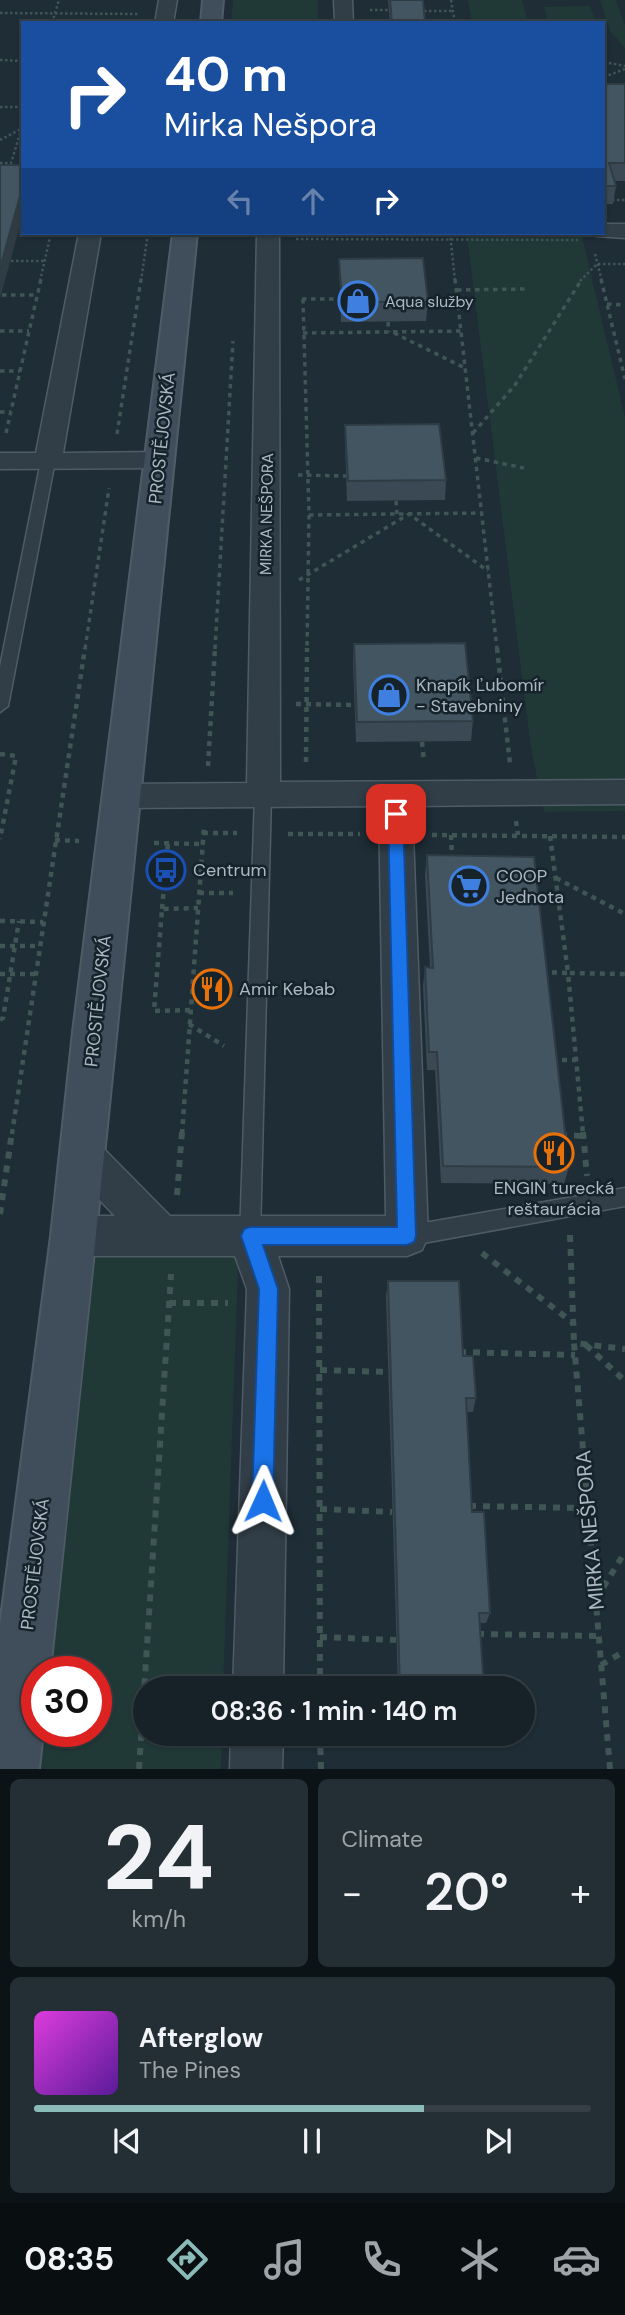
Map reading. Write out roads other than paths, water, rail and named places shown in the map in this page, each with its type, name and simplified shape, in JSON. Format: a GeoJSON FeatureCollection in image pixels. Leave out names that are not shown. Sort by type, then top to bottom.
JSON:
{"type":"FeatureCollection","features":[{"type":"Feature","properties":{"kind":"street"},"geometry":{"type":"LineString","coordinates":[[211,21],[213,0]]}},
{"type":"Feature","properties":{"kind":"street"},"geometry":{"type":"LineString","coordinates":[[343,0],[344,21]]}},
{"type":"Feature","properties":{"kind":"street"},"geometry":{"type":"LineString","coordinates":[[605,231],[625,231]]}},
{"type":"Feature","properties":{"kind":"street"},"geometry":{"type":"LineString","coordinates":[[48,461],[90,235]]}},
{"type":"Feature","properties":{"kind":"street","name":"PROSTĚJOVSKÁ"},"geometry":{"type":"LineString","coordinates":[[10,1769],[74,1236],[95,1018],[185,235]]}},
{"type":"Feature","properties":{"kind":"street","name":"MIRKA NEŠPORA"},"geometry":{"type":"LineString","coordinates":[[263,795],[268,236]]}},
{"type":"Feature","properties":{"kind":"street"},"geometry":{"type":"LineString","coordinates":[[3,448],[48,461],[160,460]]}},
{"type":"Feature","properties":{"kind":"street"},"geometry":{"type":"LineString","coordinates":[[122,796],[625,792]]}},
{"type":"Feature","properties":{"kind":"street"},"geometry":{"type":"LineString","coordinates":[[74,1236],[407,1236],[395,794]]}},
{"type":"Feature","properties":{"kind":"street"},"geometry":{"type":"LineString","coordinates":[[83,1155],[167,1236]]}},
{"type":"Feature","properties":{"kind":"street"},"geometry":{"type":"LineString","coordinates":[[250,1236],[268,1289],[258,1676]]}},
{"type":"Feature","properties":{"kind":"street"},"geometry":{"type":"LineString","coordinates":[[256,1769],[257,1746]]}},
{"type":"Feature","properties":{"kind":"lane"},"geometry":{"type":"LineString","coordinates":[[0,706],[48,461]]}},
{"type":"Feature","properties":{"kind":"lane"},"geometry":{"type":"LineString","coordinates":[[250,1236],[263,795]]}},
{"type":"Feature","properties":{"kind":"lane"},"geometry":{"type":"LineString","coordinates":[[407,1236],[625,1197]]}},
{"type":"Feature","properties":{"kind":"place","name":"Aqua služby"},"geometry":{"type":"Point","coordinates":[358,301]}},
{"type":"Feature","properties":{"kind":"place","name":"Knapík Ľubomír - Stavebniny"},"geometry":{"type":"Point","coordinates":[389,695]}},
{"type":"Feature","properties":{"kind":"place","name":"Centrum"},"geometry":{"type":"Point","coordinates":[166,870]}},
{"type":"Feature","properties":{"kind":"place","name":"COOP Jednota"},"geometry":{"type":"Point","coordinates":[469,886]}},
{"type":"Feature","properties":{"kind":"place","name":"Amir Kebab"},"geometry":{"type":"Point","coordinates":[212,989]}},
{"type":"Feature","properties":{"kind":"place","name":"ENGIN turecká reštaurácia"},"geometry":{"type":"Point","coordinates":[554,1153]}}]}
